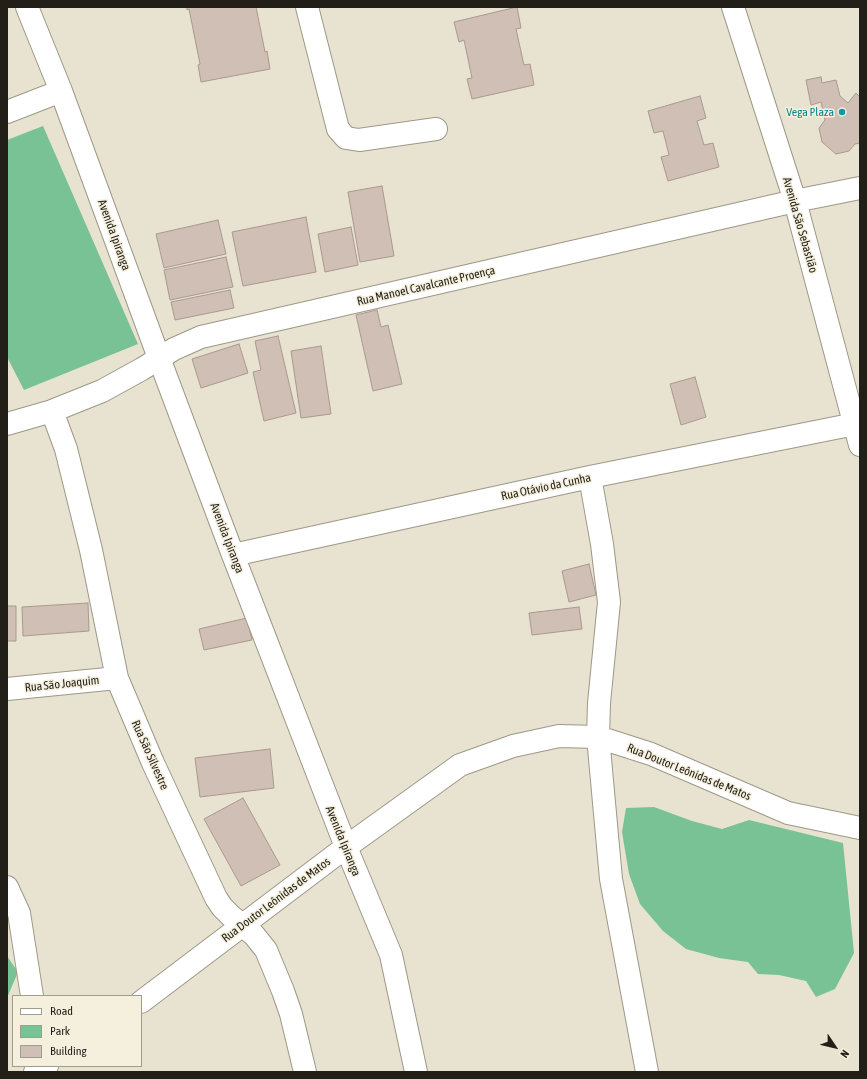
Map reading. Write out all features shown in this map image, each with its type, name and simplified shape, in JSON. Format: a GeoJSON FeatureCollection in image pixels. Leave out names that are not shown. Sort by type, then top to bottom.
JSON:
{"type":"FeatureCollection","features":[{"type":"Feature","properties":{"kind":"street","name":"Avenida Ipiranga"},"geometry":{"type":"LineString","coordinates":[[27,7],[61,91],[159,358],[346,847],[391,955],[416,1072]]}},
{"type":"Feature","properties":{"kind":"street"},"geometry":{"type":"LineString","coordinates":[[307,7],[338,129],[346,138],[359,140],[436,129]]}},
{"type":"Feature","properties":{"kind":"street","name":"Avenida São Sebastião"},"geometry":{"type":"LineString","coordinates":[[733,7],[795,201],[857,423],[860,445]]}},
{"type":"Feature","properties":{"kind":"street"},"geometry":{"type":"LineString","coordinates":[[7,112],[61,91]]}},
{"type":"Feature","properties":{"kind":"street","name":"Rua Manoel Cavalcante Proença"},"geometry":{"type":"LineString","coordinates":[[7,424],[52,411],[102,391],[186,343],[201,337],[795,201],[860,188]]}},
{"type":"Feature","properties":{"kind":"street","name":"Rua São Silvestre"},"geometry":{"type":"LineString","coordinates":[[52,411],[66,449],[90,542],[117,678],[153,763],[216,898],[222,907],[254,935],[266,950],[291,1014],[305,1072]]}},
{"type":"Feature","properties":{"kind":"street","name":"Rua Otávio da Cunha"},"geometry":{"type":"LineString","coordinates":[[234,555],[590,477],[857,423]]}},
{"type":"Feature","properties":{"kind":"street"},"geometry":{"type":"LineString","coordinates":[[590,477],[602,544],[609,602],[599,703],[598,737],[612,880],[648,1072]]}},
{"type":"Feature","properties":{"kind":"street","name":"Rua São Joaquim"},"geometry":{"type":"LineString","coordinates":[[7,689],[117,678]]}},
{"type":"Feature","properties":{"kind":"street","name":"Rua Doutor Leônidas de Matos"},"geometry":{"type":"LineString","coordinates":[[142,1001],[241,925],[460,765],[513,746],[559,736],[598,737],[651,754],[788,813],[860,828]]}},
{"type":"Feature","properties":{"kind":"street"},"geometry":{"type":"LineString","coordinates":[[7,887],[19,913],[32,995]]}},
{"type":"Feature","properties":{"kind":"green space"},"geometry":{"type":"Polygon","coordinates":[[[43,126],[138,344],[24,390],[7,357],[7,140],[43,126]]]}},
{"type":"Feature","properties":{"kind":"green space"},"geometry":{"type":"Polygon","coordinates":[[[654,807],[692,821],[722,829],[749,820],[843,843],[854,953],[835,989],[816,997],[806,981],[779,975],[758,974],[748,962],[719,958],[686,949],[663,931],[640,904],[629,874],[622,832],[626,808],[654,807]]]}},
{"type":"Feature","properties":{"kind":"green space"},"geometry":{"type":"Polygon","coordinates":[[[7,956],[18,972],[7,998],[7,956]]]}},
{"type":"Feature","properties":{"kind":"building"},"geometry":{"type":"Polygon","coordinates":[[[187,7],[256,7],[270,69],[201,82],[198,65],[200,64],[189,9],[187,10],[187,7]]]}},
{"type":"Feature","properties":{"kind":"building"},"geometry":{"type":"Polygon","coordinates":[[[517,7],[521,28],[516,29],[524,65],[530,64],[534,85],[472,99],[467,79],[472,78],[464,40],[459,42],[454,22],[517,7]]]}},
{"type":"Feature","properties":{"kind":"building","name":"Vega Plaza"},"geometry":{"type":"Polygon","coordinates":[[[821,77],[822,83],[836,80],[840,96],[848,103],[856,93],[860,97],[860,143],[855,144],[849,151],[836,154],[822,142],[819,128],[825,120],[821,102],[811,105],[806,80],[821,77]]]}},
{"type":"Feature","properties":{"kind":"building"},"geometry":{"type":"Polygon","coordinates":[[[700,96],[706,118],[697,121],[704,145],[713,143],[719,167],[668,181],[661,157],[669,155],[663,131],[654,133],[648,111],[700,96]]]}},
{"type":"Feature","properties":{"kind":"building"},"geometry":{"type":"Polygon","coordinates":[[[382,186],[394,256],[360,262],[348,192],[382,186]]]}},
{"type":"Feature","properties":{"kind":"building"},"geometry":{"type":"Polygon","coordinates":[[[306,217],[316,272],[243,286],[232,232],[306,217]]]}},
{"type":"Feature","properties":{"kind":"building"},"geometry":{"type":"Polygon","coordinates":[[[218,220],[226,254],[164,268],[156,234],[218,220]]]}},
{"type":"Feature","properties":{"kind":"building"},"geometry":{"type":"Polygon","coordinates":[[[351,227],[358,265],[325,272],[318,234],[351,227]]]}},
{"type":"Feature","properties":{"kind":"building"},"geometry":{"type":"Polygon","coordinates":[[[226,257],[233,287],[170,300],[164,270],[226,257]]]}},
{"type":"Feature","properties":{"kind":"building"},"geometry":{"type":"Polygon","coordinates":[[[230,290],[234,308],[175,320],[171,302],[230,290]]]}},
{"type":"Feature","properties":{"kind":"building"},"geometry":{"type":"Polygon","coordinates":[[[377,310],[381,327],[388,325],[402,384],[373,391],[356,315],[377,310]]]}},
{"type":"Feature","properties":{"kind":"building"},"geometry":{"type":"Polygon","coordinates":[[[278,336],[296,413],[264,421],[253,372],[261,370],[255,341],[278,336]]]}},
{"type":"Feature","properties":{"kind":"building"},"geometry":{"type":"Polygon","coordinates":[[[239,344],[248,373],[201,388],[192,359],[239,344]]]}},
{"type":"Feature","properties":{"kind":"building"},"geometry":{"type":"Polygon","coordinates":[[[321,346],[331,414],[301,418],[291,351],[321,346]]]}},
{"type":"Feature","properties":{"kind":"building"},"geometry":{"type":"Polygon","coordinates":[[[695,377],[706,417],[681,425],[670,384],[695,377]]]}},
{"type":"Feature","properties":{"kind":"building"},"geometry":{"type":"Polygon","coordinates":[[[589,564],[596,595],[569,602],[562,571],[589,564]]]}},
{"type":"Feature","properties":{"kind":"building"},"geometry":{"type":"Polygon","coordinates":[[[88,603],[89,631],[23,636],[22,607],[88,603]]]}},
{"type":"Feature","properties":{"kind":"building"},"geometry":{"type":"Polygon","coordinates":[[[7,606],[16,606],[16,641],[7,641],[7,606]]]}},
{"type":"Feature","properties":{"kind":"building"},"geometry":{"type":"Polygon","coordinates":[[[579,607],[582,629],[532,635],[529,613],[579,607]]]}},
{"type":"Feature","properties":{"kind":"building"},"geometry":{"type":"Polygon","coordinates":[[[247,618],[252,640],[204,650],[199,629],[247,618]]]}},
{"type":"Feature","properties":{"kind":"building"},"geometry":{"type":"Polygon","coordinates":[[[270,749],[274,788],[200,797],[195,758],[270,749]]]}},
{"type":"Feature","properties":{"kind":"building"},"geometry":{"type":"Polygon","coordinates":[[[243,798],[280,865],[241,886],[204,819],[243,798]]]}},
{"type":"Feature","properties":{"kind":"place","name":"Vega Plaza"},"geometry":{"type":"Point","coordinates":[842,112]}}]}
